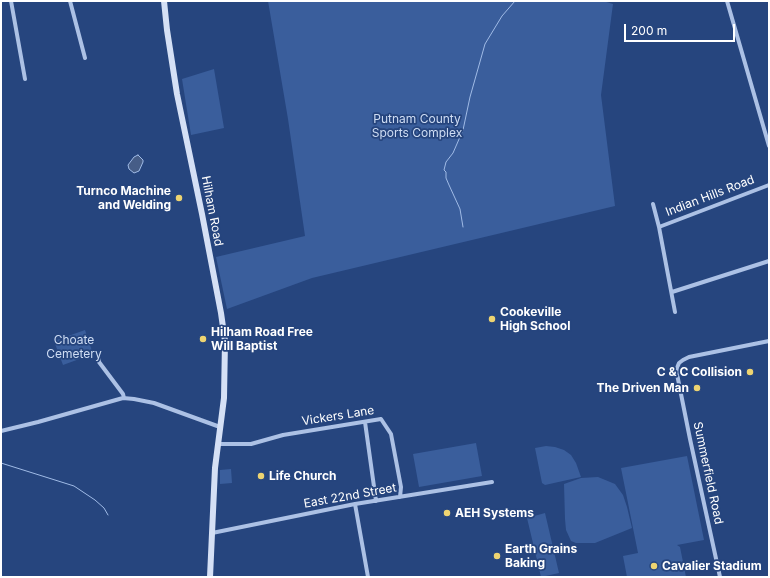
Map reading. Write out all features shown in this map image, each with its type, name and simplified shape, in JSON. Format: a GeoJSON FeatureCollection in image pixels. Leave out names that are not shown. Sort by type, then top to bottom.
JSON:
{"type":"FeatureCollection","features":[{"type":"Feature","properties":{"kind":"main road","name":"Hilham Road"},"geometry":{"type":"LineString","coordinates":[[164,1],[177,94],[202,214],[225,341],[224,398],[215,468],[210,577]]}},
{"type":"Feature","properties":{"kind":"street"},"geometry":{"type":"LineString","coordinates":[[11,1],[25,78]]}},
{"type":"Feature","properties":{"kind":"street"},"geometry":{"type":"LineString","coordinates":[[70,1],[85,58]]}},
{"type":"Feature","properties":{"kind":"street"},"geometry":{"type":"LineString","coordinates":[[727,1],[769,146]]}},
{"type":"Feature","properties":{"kind":"street","name":"Indian Hills Road"},"geometry":{"type":"LineString","coordinates":[[659,226],[769,185]]}},
{"type":"Feature","properties":{"kind":"street","name":"Indian Hills Road"},"geometry":{"type":"LineString","coordinates":[[652,204],[659,226],[675,312]]}},
{"type":"Feature","properties":{"kind":"street"},"geometry":{"type":"LineString","coordinates":[[672,292],[769,261]]}},
{"type":"Feature","properties":{"kind":"street","name":"Summerfield Road"},"geometry":{"type":"LineString","coordinates":[[720,577],[677,374],[677,368],[683,360],[689,358],[769,341]]}},
{"type":"Feature","properties":{"kind":"street"},"geometry":{"type":"LineString","coordinates":[[98,355],[99,362],[123,394],[124,398]]}},
{"type":"Feature","properties":{"kind":"street"},"geometry":{"type":"LineString","coordinates":[[1,431],[124,398],[154,403],[220,427]]}},
{"type":"Feature","properties":{"kind":"street","name":"Vickers Lane"},"geometry":{"type":"LineString","coordinates":[[219,444],[251,444],[283,435],[382,420],[391,434],[401,487],[400,497]]}},
{"type":"Feature","properties":{"kind":"street"},"geometry":{"type":"LineString","coordinates":[[365,422],[376,501]]}},
{"type":"Feature","properties":{"kind":"street","name":"East 22nd Street"},"geometry":{"type":"LineString","coordinates":[[212,533],[355,504],[492,482]]}},
{"type":"Feature","properties":{"kind":"street"},"geometry":{"type":"LineString","coordinates":[[355,504],[368,577]]}},
{"type":"Feature","properties":{"kind":"green space","name":"Putnam County Sports Complex"},"geometry":{"type":"Polygon","coordinates":[[[268,1],[603,1],[613,4],[601,95],[615,206],[312,278],[227,309],[216,257],[305,236],[288,119],[268,1]]]}},
{"type":"Feature","properties":{"kind":"green space"},"geometry":{"type":"Polygon","coordinates":[[[214,69],[224,128],[191,135],[182,79],[214,69]]]}},
{"type":"Feature","properties":{"kind":"green space","name":"Choate Cemetery"},"geometry":{"type":"Polygon","coordinates":[[[85,330],[93,354],[63,365],[54,341],[85,330]]]}},
{"type":"Feature","properties":{"kind":"green space"},"geometry":{"type":"Polygon","coordinates":[[[476,443],[482,476],[419,487],[413,454],[476,443]]]}},
{"type":"Feature","properties":{"kind":"green space"},"geometry":{"type":"Polygon","coordinates":[[[546,446],[564,450],[571,455],[576,463],[581,477],[545,485],[542,483],[535,448],[546,446]]]}},
{"type":"Feature","properties":{"kind":"green space"},"geometry":{"type":"Polygon","coordinates":[[[687,456],[704,540],[677,545],[680,547],[686,577],[627,577],[623,556],[638,553],[621,468],[687,456]]]}},
{"type":"Feature","properties":{"kind":"green space"},"geometry":{"type":"Polygon","coordinates":[[[231,469],[232,483],[220,484],[220,470],[231,469]]]}},
{"type":"Feature","properties":{"kind":"green space"},"geometry":{"type":"Polygon","coordinates":[[[598,477],[615,484],[623,495],[632,528],[595,543],[576,543],[571,541],[566,530],[564,484],[581,478],[598,477]]]}},
{"type":"Feature","properties":{"kind":"green space"},"geometry":{"type":"Polygon","coordinates":[[[545,513],[559,573],[541,577],[527,518],[545,513]]]}},
{"type":"Feature","properties":{"kind":"shaded area"},"geometry":{"type":"Polygon","coordinates":[[[138,155],[143,162],[139,171],[134,173],[129,169],[128,165],[134,157],[138,155]]]}},
{"type":"Feature","properties":{"kind":"waterway"},"geometry":{"type":"LineString","coordinates":[[463,227],[460,209],[444,170],[446,162],[453,153],[463,130],[470,97],[485,44],[502,16],[515,1]]}},
{"type":"Feature","properties":{"kind":"waterway"},"geometry":{"type":"LineString","coordinates":[[1,463],[74,486],[95,500],[104,508],[108,515]]}},
{"type":"Feature","properties":{"kind":"place","name":"Turnco Machine and Welding"},"geometry":{"type":"Point","coordinates":[179,198]}},
{"type":"Feature","properties":{"kind":"place","name":"Cookeville High School"},"geometry":{"type":"Point","coordinates":[492,319]}},
{"type":"Feature","properties":{"kind":"place","name":"Hilham Road Free Will Baptist"},"geometry":{"type":"Point","coordinates":[203,339]}},
{"type":"Feature","properties":{"kind":"place","name":"C & C Collision"},"geometry":{"type":"Point","coordinates":[750,372]}},
{"type":"Feature","properties":{"kind":"place","name":"The Driven Man"},"geometry":{"type":"Point","coordinates":[697,388]}},
{"type":"Feature","properties":{"kind":"place","name":"Life Church"},"geometry":{"type":"Point","coordinates":[261,476]}},
{"type":"Feature","properties":{"kind":"place","name":"AEH Systems"},"geometry":{"type":"Point","coordinates":[447,513]}},
{"type":"Feature","properties":{"kind":"place","name":"Earth Grains Baking"},"geometry":{"type":"Point","coordinates":[497,556]}},
{"type":"Feature","properties":{"kind":"place","name":"Cavalier Stadium"},"geometry":{"type":"Point","coordinates":[654,566]}}]}
